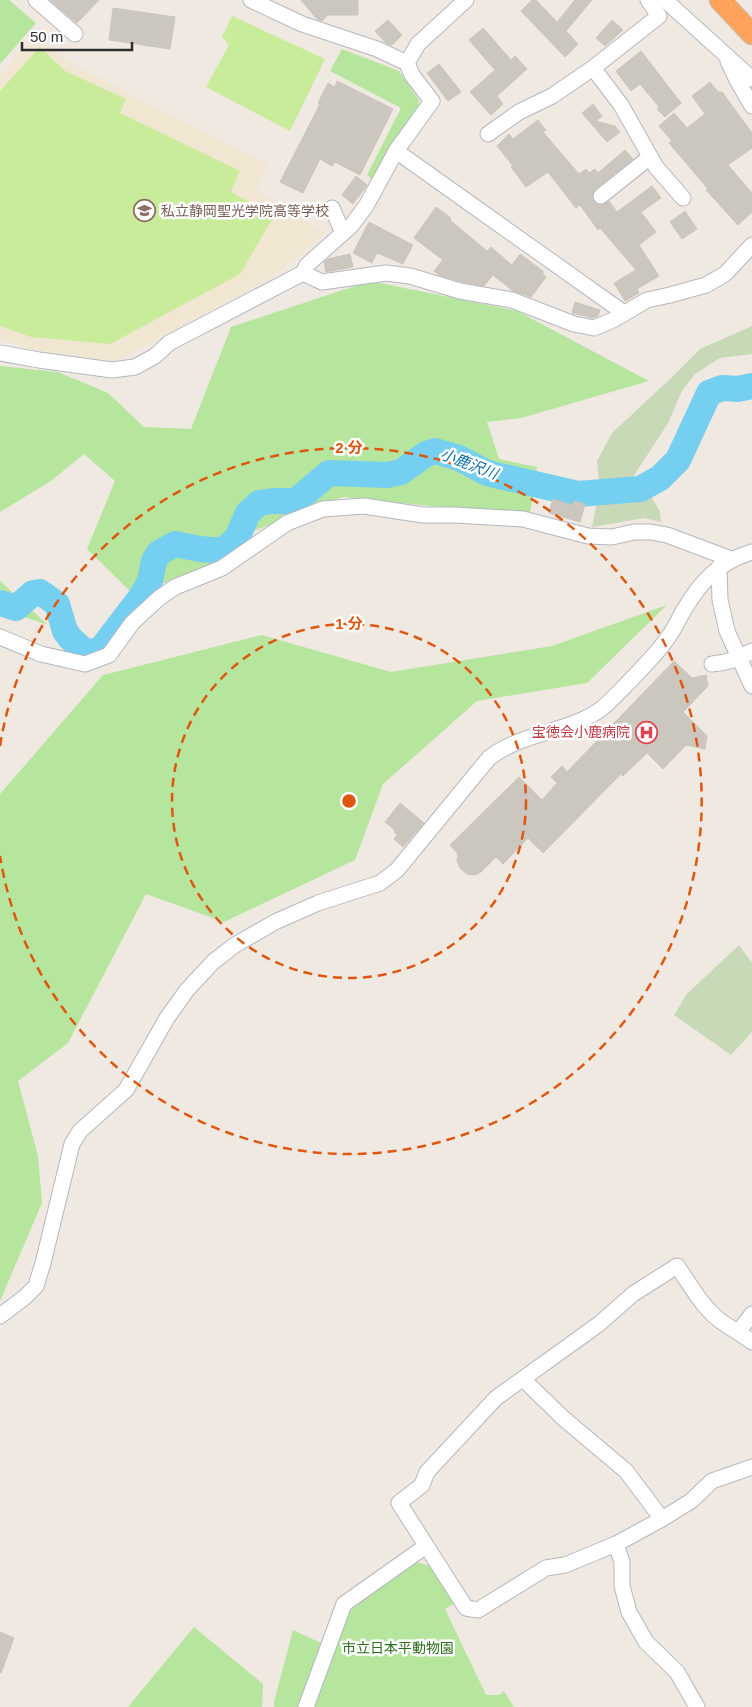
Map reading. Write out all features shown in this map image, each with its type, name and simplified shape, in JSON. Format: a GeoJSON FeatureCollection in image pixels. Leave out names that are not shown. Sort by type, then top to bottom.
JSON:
{"type":"FeatureCollection","features":[{"type":"Feature","properties":{"kind":"highway"},"geometry":{"type":"LineString","coordinates":[[720,0],[752,34]]}},
{"type":"Feature","properties":{"kind":"street"},"geometry":{"type":"LineString","coordinates":[[36,0],[75,34]]}},
{"type":"Feature","properties":{"kind":"street"},"geometry":{"type":"LineString","coordinates":[[0,352],[39,360],[112,370],[135,367],[155,356],[169,343],[304,273],[307,265],[351,226],[366,206],[396,150],[432,101],[412,75],[406,63],[378,49],[302,24],[251,0]]}},
{"type":"Feature","properties":{"kind":"street"},"geometry":{"type":"LineString","coordinates":[[406,63],[418,44],[466,0]]}},
{"type":"Feature","properties":{"kind":"street"},"geometry":{"type":"LineString","coordinates":[[488,134],[519,112],[552,96],[593,68],[659,16],[648,0]]}},
{"type":"Feature","properties":{"kind":"street"},"geometry":{"type":"LineString","coordinates":[[665,0],[752,79]]}},
{"type":"Feature","properties":{"kind":"street"},"geometry":{"type":"LineString","coordinates":[[724,53],[752,106]]}},
{"type":"Feature","properties":{"kind":"street"},"geometry":{"type":"LineString","coordinates":[[593,68],[620,105],[656,167],[684,198]]}},
{"type":"Feature","properties":{"kind":"street"},"geometry":{"type":"LineString","coordinates":[[396,150],[624,313]]}},
{"type":"Feature","properties":{"kind":"street"},"geometry":{"type":"LineString","coordinates":[[600,196],[650,157]]}},
{"type":"Feature","properties":{"kind":"street"},"geometry":{"type":"LineString","coordinates":[[332,208],[343,233]]}},
{"type":"Feature","properties":{"kind":"street"},"geometry":{"type":"LineString","coordinates":[[304,273],[322,282],[386,273],[410,276],[460,290],[512,300],[574,324],[594,328],[613,320],[648,300],[670,296],[706,285],[726,274],[752,245]]}},
{"type":"Feature","properties":{"kind":"street"},"geometry":{"type":"LineString","coordinates":[[0,637],[42,654],[85,664],[109,655],[132,623],[158,598],[176,587],[222,568],[286,523],[323,509],[364,506],[423,515],[523,519],[588,536],[612,537],[634,532],[651,532],[667,535],[725,563]]}},
{"type":"Feature","properties":{"kind":"street"},"geometry":{"type":"LineString","coordinates":[[0,1316],[36,1286],[44,1263],[72,1144],[80,1131],[126,1090],[167,1018],[187,990],[213,962],[235,945],[275,922],[318,903],[380,883],[397,870],[483,764],[496,752],[583,719],[602,708],[654,656],[672,632],[701,584],[725,563],[752,552]]}},
{"type":"Feature","properties":{"kind":"street"},"geometry":{"type":"LineString","coordinates":[[725,563],[720,600],[727,631],[752,686]]}},
{"type":"Feature","properties":{"kind":"street"},"geometry":{"type":"LineString","coordinates":[[712,664],[739,659],[752,651]]}},
{"type":"Feature","properties":{"kind":"street"},"geometry":{"type":"LineString","coordinates":[[752,1342],[739,1331],[721,1322],[706,1306],[678,1266],[633,1294],[599,1324],[496,1398],[427,1472],[422,1485],[399,1503],[466,1608],[478,1610],[546,1568],[566,1565],[616,1544],[662,1519],[691,1501],[712,1481],[752,1467]]}},
{"type":"Feature","properties":{"kind":"street"},"geometry":{"type":"LineString","coordinates":[[739,1331],[752,1314]]}},
{"type":"Feature","properties":{"kind":"street"},"geometry":{"type":"LineString","coordinates":[[522,1379],[563,1418],[626,1471],[662,1519]]}},
{"type":"Feature","properties":{"kind":"street"},"geometry":{"type":"LineString","coordinates":[[616,1544],[622,1562],[622,1586],[629,1612],[646,1642],[677,1672],[696,1707]]}},
{"type":"Feature","properties":{"kind":"street"},"geometry":{"type":"LineString","coordinates":[[306,1707],[344,1604],[426,1546]]}},
{"type":"Feature","properties":{"kind":"shaded area","name":"私立静岡聖光学院高等学校"},"geometry":{"type":"Polygon","coordinates":[[[36,34],[67,61],[269,165],[256,190],[325,233],[276,275],[117,361],[30,349],[0,339],[0,75],[36,34]]]}},
{"type":"Feature","properties":{"kind":"green space"},"geometry":{"type":"Polygon","coordinates":[[[0,0],[9,0],[36,23],[0,64],[0,0]]]}},
{"type":"Feature","properties":{"kind":"green space"},"geometry":{"type":"Polygon","coordinates":[[[232,16],[325,59],[290,131],[206,87],[229,45],[222,37],[232,16]]]}},
{"type":"Feature","properties":{"kind":"green space","name":"私立静岡聖光学院高等学校"},"geometry":{"type":"Polygon","coordinates":[[[40,47],[65,71],[126,99],[120,113],[240,171],[231,192],[274,216],[240,274],[110,344],[31,337],[0,326],[0,91],[40,47]]]}},
{"type":"Feature","properties":{"kind":"green space"},"geometry":{"type":"Polygon","coordinates":[[[342,49],[399,71],[419,100],[418,110],[388,149],[373,180],[367,175],[401,108],[330,71],[342,49]]]}},
{"type":"Feature","properties":{"kind":"green space"},"geometry":{"type":"Polygon","coordinates":[[[370,281],[517,311],[649,381],[521,418],[487,422],[499,459],[537,467],[530,513],[343,497],[251,532],[214,563],[181,578],[131,592],[87,549],[115,481],[84,454],[51,481],[0,512],[0,366],[58,372],[108,393],[144,427],[191,429],[231,327],[370,281]]]}},
{"type":"Feature","properties":{"kind":"green space"},"geometry":{"type":"Polygon","coordinates":[[[752,326],[752,354],[720,358],[695,374],[682,391],[668,423],[633,477],[599,481],[597,461],[612,433],[700,349],[752,326]]]}},
{"type":"Feature","properties":{"kind":"green space"},"geometry":{"type":"Polygon","coordinates":[[[649,492],[660,512],[661,522],[644,518],[592,527],[598,496],[649,492]]]}},
{"type":"Feature","properties":{"kind":"green space"},"geometry":{"type":"Polygon","coordinates":[[[0,581],[48,625],[0,609],[0,581]]]}},
{"type":"Feature","properties":{"kind":"green space"},"geometry":{"type":"Polygon","coordinates":[[[667,605],[587,683],[477,701],[383,784],[355,860],[224,922],[146,894],[68,1043],[18,1081],[38,1156],[42,1203],[0,1301],[0,794],[103,675],[262,635],[391,672],[552,646],[667,605]]]}},
{"type":"Feature","properties":{"kind":"green space"},"geometry":{"type":"Polygon","coordinates":[[[739,945],[752,963],[752,1032],[731,1055],[674,1015],[686,995],[739,945]]]}},
{"type":"Feature","properties":{"kind":"green space","name":"市立日本平動物園"},"geometry":{"type":"Polygon","coordinates":[[[416,1562],[431,1566],[456,1602],[445,1609],[486,1695],[499,1695],[504,1691],[514,1707],[274,1707],[293,1630],[334,1649],[348,1614],[360,1600],[416,1562]]]}},
{"type":"Feature","properties":{"kind":"green space"},"geometry":{"type":"Polygon","coordinates":[[[194,1627],[263,1684],[262,1707],[128,1707],[194,1627]]]}},
{"type":"Feature","properties":{"kind":"building"},"geometry":{"type":"Polygon","coordinates":[[[50,0],[99,0],[77,23],[50,0]]]}},
{"type":"Feature","properties":{"kind":"building"},"geometry":{"type":"Polygon","coordinates":[[[301,0],[358,0],[358,15],[328,15],[322,21],[317,19],[301,0]]]}},
{"type":"Feature","properties":{"kind":"building"},"geometry":{"type":"Polygon","coordinates":[[[532,0],[536,0],[557,22],[575,0],[592,0],[566,31],[578,44],[565,57],[521,11],[532,0]]]}},
{"type":"Feature","properties":{"kind":"building"},"geometry":{"type":"Polygon","coordinates":[[[113,8],[175,17],[170,49],[109,40],[113,8]]]}},
{"type":"Feature","properties":{"kind":"building"},"geometry":{"type":"Polygon","coordinates":[[[388,20],[402,35],[392,45],[386,43],[375,31],[388,20]]]}},
{"type":"Feature","properties":{"kind":"building"},"geometry":{"type":"Polygon","coordinates":[[[612,20],[623,30],[605,46],[596,38],[612,20]]]}},
{"type":"Feature","properties":{"kind":"building"},"geometry":{"type":"Polygon","coordinates":[[[483,28],[511,60],[515,56],[527,69],[497,96],[503,104],[491,115],[470,92],[495,70],[469,40],[483,28]]]}},
{"type":"Feature","properties":{"kind":"building"},"geometry":{"type":"Polygon","coordinates":[[[641,51],[681,103],[665,117],[657,109],[659,107],[640,84],[631,91],[616,71],[641,51]]]}},
{"type":"Feature","properties":{"kind":"building"},"geometry":{"type":"Polygon","coordinates":[[[439,64],[461,92],[448,101],[427,73],[439,64]]]}},
{"type":"Feature","properties":{"kind":"building"},"geometry":{"type":"Polygon","coordinates":[[[337,81],[393,109],[360,175],[335,162],[332,166],[320,159],[303,193],[280,182],[320,104],[318,103],[328,83],[335,87],[337,81]]]}},
{"type":"Feature","properties":{"kind":"building"},"geometry":{"type":"Polygon","coordinates":[[[710,82],[718,92],[722,92],[752,133],[752,148],[728,165],[752,193],[752,212],[738,225],[706,190],[708,189],[669,143],[672,141],[659,126],[674,113],[687,128],[705,114],[692,96],[710,82]]]}},
{"type":"Feature","properties":{"kind":"building"},"geometry":{"type":"Polygon","coordinates":[[[593,104],[602,116],[596,121],[615,126],[620,132],[607,142],[582,113],[593,104]]]}},
{"type":"Feature","properties":{"kind":"building"},"geometry":{"type":"Polygon","coordinates":[[[538,120],[546,130],[543,132],[579,174],[586,169],[589,173],[595,169],[598,173],[625,150],[633,159],[595,189],[592,198],[597,204],[603,205],[609,201],[617,212],[652,186],[661,198],[641,212],[656,232],[639,245],[659,276],[637,289],[639,293],[625,301],[614,283],[636,270],[600,228],[598,230],[580,205],[576,208],[548,172],[526,187],[511,167],[513,166],[497,146],[509,134],[513,139],[538,120]]]}},
{"type":"Feature","properties":{"kind":"building"},"geometry":{"type":"Polygon","coordinates":[[[356,176],[367,185],[353,204],[342,195],[356,176]]]}},
{"type":"Feature","properties":{"kind":"building"},"geometry":{"type":"Polygon","coordinates":[[[436,207],[487,251],[491,247],[512,265],[520,254],[544,272],[542,274],[546,277],[531,297],[513,291],[493,275],[484,286],[462,282],[439,275],[434,271],[443,260],[414,238],[436,207]]]}},
{"type":"Feature","properties":{"kind":"building"},"geometry":{"type":"Polygon","coordinates":[[[685,211],[697,229],[682,239],[670,222],[685,211]]]}},
{"type":"Feature","properties":{"kind":"building"},"geometry":{"type":"Polygon","coordinates":[[[369,222],[413,245],[403,264],[377,253],[372,263],[353,253],[369,222]]]}},
{"type":"Feature","properties":{"kind":"building"},"geometry":{"type":"Polygon","coordinates":[[[350,254],[353,267],[326,272],[324,262],[328,259],[350,254]]]}},
{"type":"Feature","properties":{"kind":"building"},"geometry":{"type":"Polygon","coordinates":[[[575,302],[600,310],[598,316],[593,318],[572,313],[575,302]]]}},
{"type":"Feature","properties":{"kind":"building"},"geometry":{"type":"Polygon","coordinates":[[[553,499],[572,505],[574,501],[585,504],[580,522],[549,513],[553,499]]]}},
{"type":"Feature","properties":{"kind":"building"},"geometry":{"type":"Polygon","coordinates":[[[674,661],[692,678],[706,675],[708,686],[683,712],[707,736],[705,749],[686,745],[663,769],[647,753],[623,776],[621,774],[543,853],[528,838],[503,864],[496,857],[481,872],[475,875],[467,874],[460,868],[457,861],[458,854],[450,845],[519,777],[542,800],[557,783],[551,777],[562,766],[567,772],[674,661]]]}},
{"type":"Feature","properties":{"kind":"building"},"geometry":{"type":"Polygon","coordinates":[[[400,803],[424,823],[403,847],[394,839],[397,835],[394,832],[395,830],[385,822],[400,803]]]}},
{"type":"Feature","properties":{"kind":"building"},"geometry":{"type":"Polygon","coordinates":[[[0,1632],[14,1638],[1,1673],[0,1673],[0,1632]]]}},
{"type":"Feature","properties":{"kind":"waterway","name":"小鹿沢川"},"geometry":{"type":"LineString","coordinates":[[0,603],[16,608],[33,593],[40,592],[57,604],[65,631],[70,638],[84,651],[99,652],[141,597],[150,581],[154,561],[159,553],[175,544],[223,551],[237,538],[248,513],[259,503],[296,501],[329,473],[387,475],[401,472],[426,454],[435,451],[459,458],[487,473],[578,494],[640,489],[660,478],[678,460],[709,393],[722,388],[738,389],[752,386]]}},
{"type":"Feature","properties":{"kind":"place","name":"私立静岡聖光学院高等学校"},"geometry":{"type":"Point","coordinates":[145,211]}},
{"type":"Feature","properties":{"kind":"place","name":"宝徳会小鹿病院"},"geometry":{"type":"Point","coordinates":[646,732]}}]}
